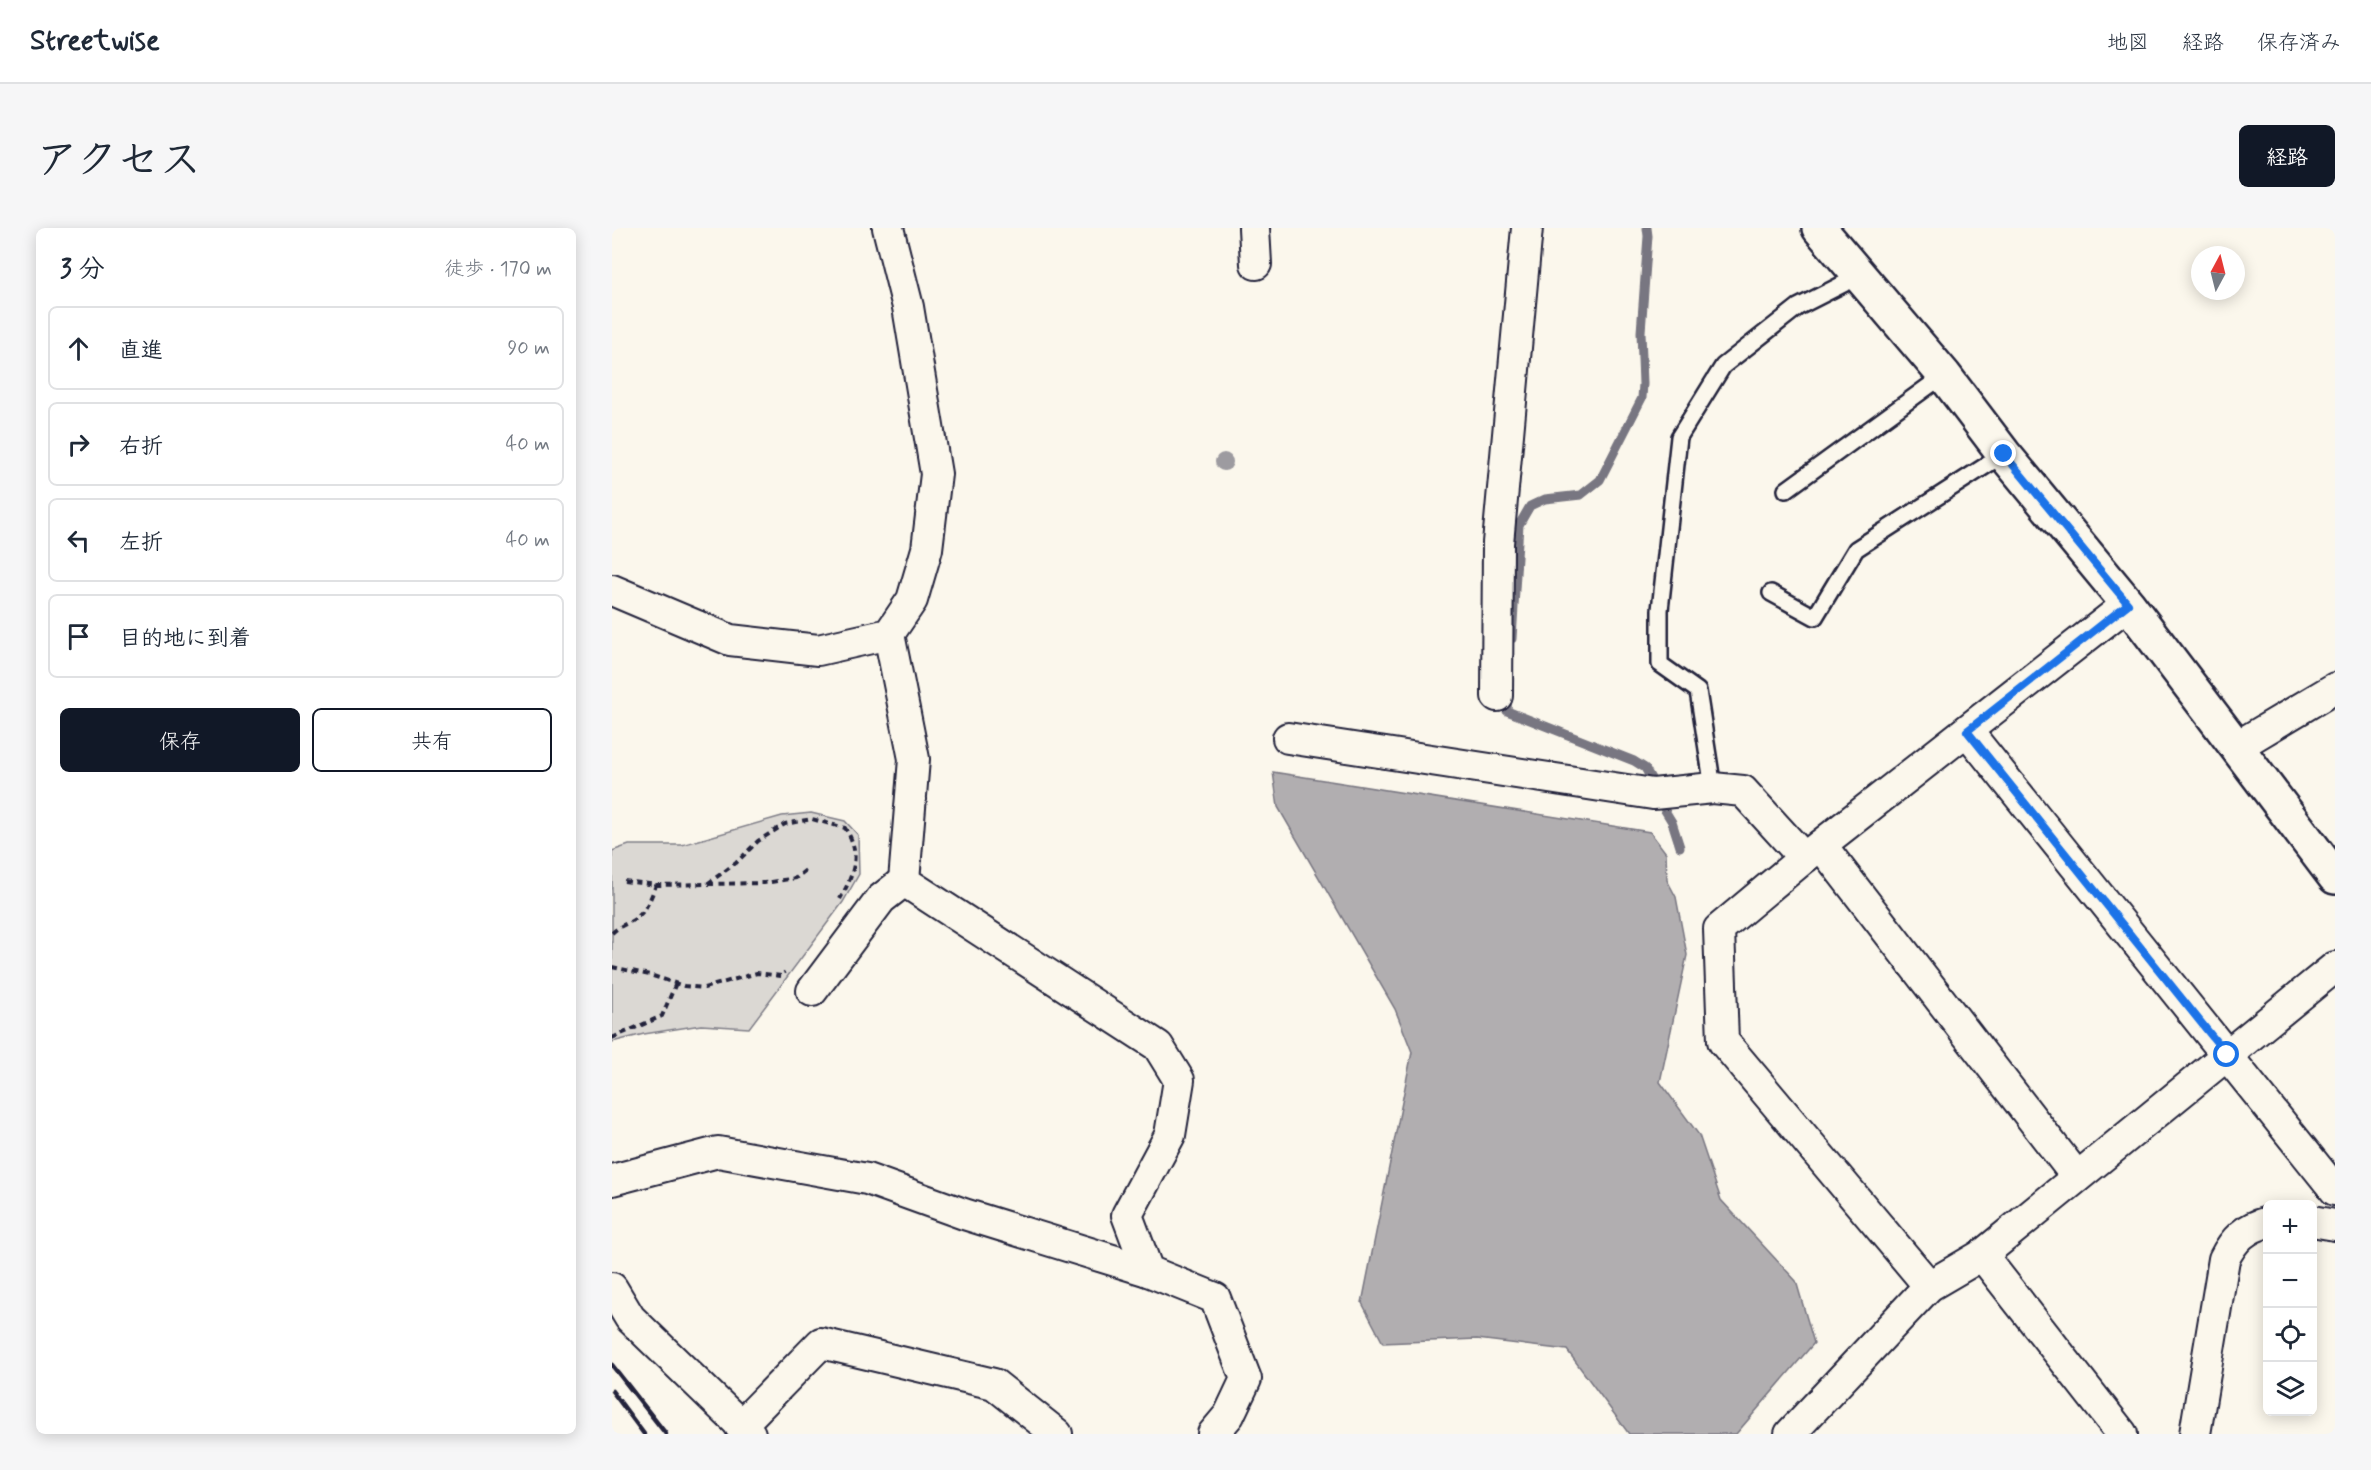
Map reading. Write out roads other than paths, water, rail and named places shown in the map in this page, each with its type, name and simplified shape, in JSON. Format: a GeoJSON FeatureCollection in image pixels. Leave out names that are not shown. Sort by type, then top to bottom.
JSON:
{"type":"FeatureCollection","features":[{"type":"Feature","properties":{"kind":"street"},"geometry":{"type":"LineString","coordinates":[[612,590],[730,640],[818,650],[889,634],[912,600],[927,549],[936,474],[908,307],[888,228]]}},
{"type":"Feature","properties":{"kind":"street"},"geometry":{"type":"LineString","coordinates":[[1254,228],[1256,264]]}},
{"type":"Feature","properties":{"kind":"street"},"geometry":{"type":"LineString","coordinates":[[1497,696],[1498,543],[1527,228]]}},
{"type":"Feature","properties":{"kind":"street"},"geometry":{"type":"LineString","coordinates":[[1819,228],[1944,375],[2004,454],[2128,604],[2335,877]]}},
{"type":"Feature","properties":{"kind":"street"},"geometry":{"type":"LineString","coordinates":[[1929,1286],[1723,1041],[1719,929],[1812,852],[2128,604]]}},
{"type":"Feature","properties":{"kind":"street"},"geometry":{"type":"LineString","coordinates":[[812,992],[881,899],[904,880],[914,759],[889,634]]}},
{"type":"Feature","properties":{"kind":"street"},"geometry":{"type":"LineString","coordinates":[[2236,747],[2335,687]]}},
{"type":"Feature","properties":{"kind":"street"},"geometry":{"type":"LineString","coordinates":[[1967,731],[2335,1190]]}},
{"type":"Feature","properties":{"kind":"street"},"geometry":{"type":"LineString","coordinates":[[1288,738],[1653,794],[1713,788],[1743,791],[1812,852],[2077,1177]]}},
{"type":"Feature","properties":{"kind":"street"},"geometry":{"type":"LineString","coordinates":[[904,880],[1158,1046],[1179,1080],[1170,1136],[1127,1215],[1148,1271]]}},
{"type":"Feature","properties":{"kind":"street"},"geometry":{"type":"LineString","coordinates":[[1790,1434],[1929,1286],[1982,1255],[2335,967]]}},
{"type":"Feature","properties":{"kind":"street"},"geometry":{"type":"LineString","coordinates":[[612,1180],[718,1152],[867,1179],[964,1214],[1148,1271],[1215,1298],[1246,1379],[1229,1415],[1213,1434]]}},
{"type":"Feature","properties":{"kind":"street"},"geometry":{"type":"LineString","coordinates":[[2317,1222],[2335,1225]]}},
{"type":"Feature","properties":{"kind":"street"},"geometry":{"type":"LineString","coordinates":[[2195,1434],[2224,1259],[2232,1244],[2243,1232],[2263,1224]]}},
{"type":"Feature","properties":{"kind":"street"},"geometry":{"type":"LineString","coordinates":[[1982,1255],[2122,1434]]}},
{"type":"Feature","properties":{"kind":"street"},"geometry":{"type":"LineString","coordinates":[[612,1288],[630,1318],[745,1430],[821,1343],[994,1384],[1057,1434]]}},
{"type":"Feature","properties":{"kind":"lane"},"geometry":{"type":"LineString","coordinates":[[1713,788],[1698,691],[1660,664],[1660,610],[1679,437],[1723,366],[1798,307],[1859,276]]}},
{"type":"Feature","properties":{"kind":"lane"},"geometry":{"type":"LineString","coordinates":[[1786,490],[1944,375]]}},
{"type":"Feature","properties":{"kind":"lane"},"geometry":{"type":"LineString","coordinates":[[1771,593],[1815,616],[1856,549],[2004,454]]}},
{"type":"Feature","properties":{"kind":"waterway"},"geometry":{"type":"LineString","coordinates":[[1512,639],[1519,525],[1530,506],[1545,499],[1581,495],[1600,480],[1642,398],[1641,332],[1647,228]]}},
{"type":"Feature","properties":{"kind":"waterway"},"geometry":{"type":"LineString","coordinates":[[1508,695],[1507,711],[1634,761],[1645,768],[1672,822],[1680,847]]}},
{"type":"Feature","properties":{"kind":"railway"},"geometry":{"type":"LineString","coordinates":[[612,1365],[666,1434]]}},
{"type":"Feature","properties":{"kind":"railway"},"geometry":{"type":"LineString","coordinates":[[612,1391],[644,1434]]}}]}
